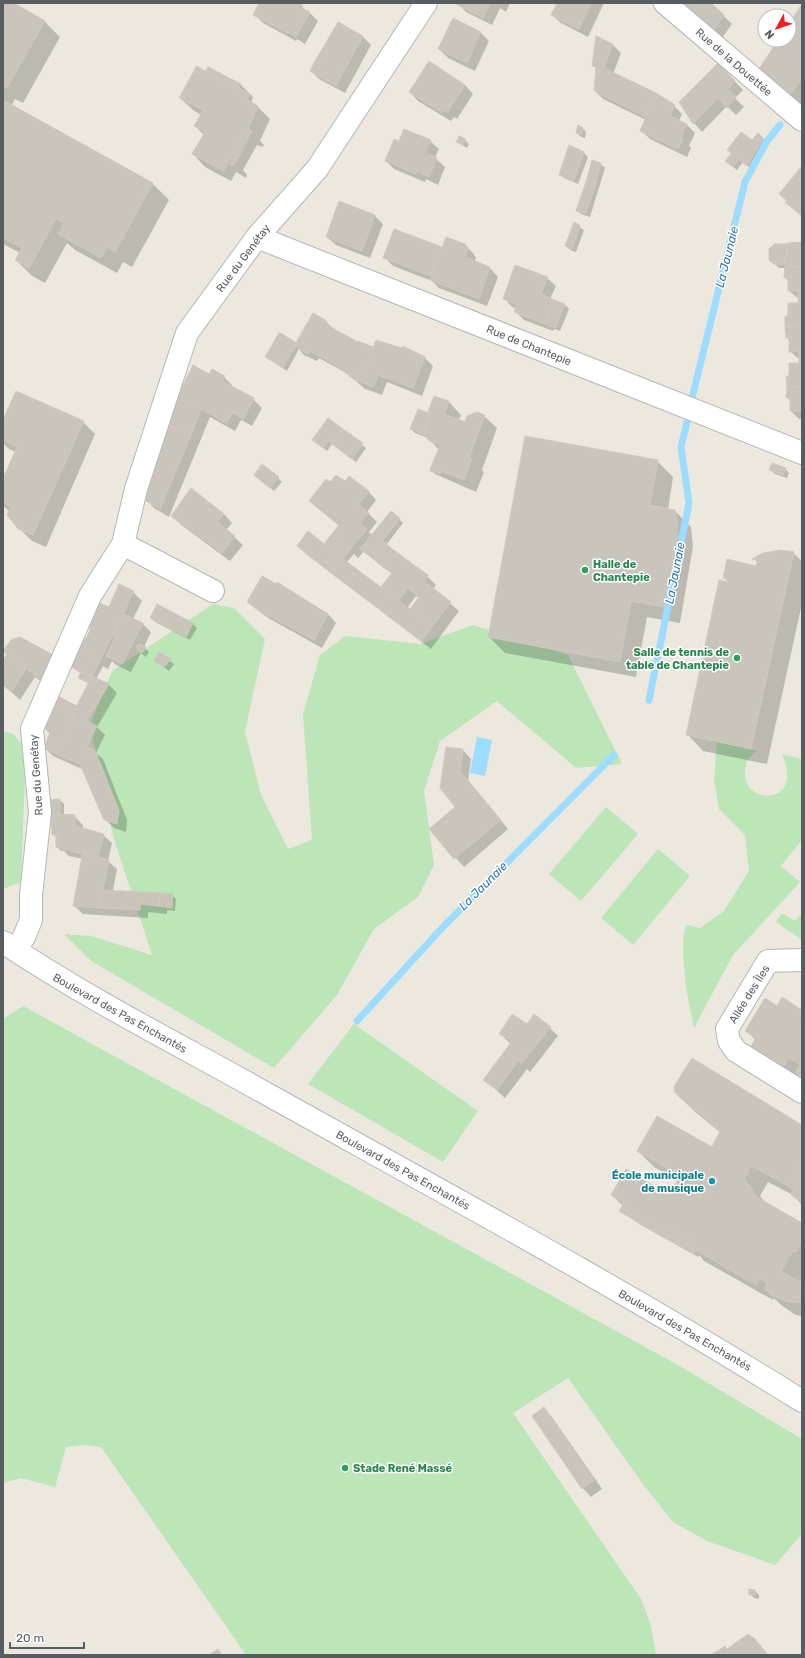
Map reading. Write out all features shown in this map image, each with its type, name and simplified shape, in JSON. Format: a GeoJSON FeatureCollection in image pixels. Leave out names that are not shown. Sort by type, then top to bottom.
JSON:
{"type":"FeatureCollection","features":[{"type":"Feature","properties":{"kind":"street","name":"Rue du Genétay"},"geometry":{"type":"LineString","coordinates":[[9,946],[24,938],[31,920],[31,895],[40,812],[32,728],[90,596],[123,544],[136,489],[188,333],[257,237],[317,169],[426,3]]}},
{"type":"Feature","properties":{"kind":"street","name":"Rue de la Douettée"},"geometry":{"type":"LineString","coordinates":[[665,3],[802,120]]}},
{"type":"Feature","properties":{"kind":"street","name":"Rue de Chantepie"},"geometry":{"type":"LineString","coordinates":[[257,237],[802,453]]}},
{"type":"Feature","properties":{"kind":"street"},"geometry":{"type":"LineString","coordinates":[[123,544],[213,591]]}},
{"type":"Feature","properties":{"kind":"street","name":"Boulevard des Pas Enchantés"},"geometry":{"type":"LineString","coordinates":[[9,946],[80,992],[276,1098],[659,1315],[802,1401]]}},
{"type":"Feature","properties":{"kind":"street","name":"Allée des Îles"},"geometry":{"type":"LineString","coordinates":[[802,960],[768,961],[727,1029],[729,1041],[736,1051],[802,1092]]}},
{"type":"Feature","properties":{"kind":"green space"},"geometry":{"type":"Polygon","coordinates":[[[213,604],[234,608],[265,639],[245,732],[261,795],[288,849],[312,840],[303,714],[320,655],[345,636],[420,644],[473,625],[568,655],[622,764],[576,768],[497,701],[440,741],[424,791],[434,865],[418,897],[374,929],[337,995],[274,1068],[91,961],[64,934],[91,936],[152,955],[113,836],[90,725],[112,671],[213,604]]]}},
{"type":"Feature","properties":{"kind":"green space"},"geometry":{"type":"Polygon","coordinates":[[[3,731],[13,734],[26,749],[21,882],[3,889],[3,731]]]}},
{"type":"Feature","properties":{"kind":"green space"},"geometry":{"type":"Polygon","coordinates":[[[717,741],[757,751],[751,755],[748,760],[745,773],[747,784],[753,791],[762,795],[771,795],[780,792],[786,784],[787,771],[782,754],[802,759],[802,840],[781,866],[800,882],[733,955],[694,1028],[689,1006],[685,975],[683,945],[684,933],[687,925],[700,928],[724,911],[749,871],[745,835],[719,809],[714,779],[717,741]]]}},
{"type":"Feature","properties":{"kind":"green space"},"geometry":{"type":"Polygon","coordinates":[[[606,807],[638,834],[581,901],[549,874],[606,807]]]}},
{"type":"Feature","properties":{"kind":"green space"},"geometry":{"type":"Polygon","coordinates":[[[658,849],[690,876],[633,945],[601,918],[658,849]]]}},
{"type":"Feature","properties":{"kind":"green space"},"geometry":{"type":"Polygon","coordinates":[[[782,913],[795,921],[802,913],[802,940],[776,922],[782,913]]]}},
{"type":"Feature","properties":{"kind":"green space"},"geometry":{"type":"Polygon","coordinates":[[[23,1006],[678,1365],[802,1439],[802,1534],[775,1565],[707,1541],[673,1522],[642,1483],[568,1378],[513,1413],[641,1599],[651,1626],[656,1655],[246,1655],[101,1447],[84,1445],[66,1447],[55,1487],[21,1478],[3,1483],[3,1019],[23,1006]]]}},
{"type":"Feature","properties":{"kind":"green space"},"geometry":{"type":"Polygon","coordinates":[[[354,1024],[478,1111],[443,1162],[308,1084],[354,1024]]]}},
{"type":"Feature","properties":{"kind":"water"},"geometry":{"type":"Polygon","coordinates":[[[477,737],[492,740],[485,776],[470,773],[477,737]]]}},
{"type":"Feature","properties":{"kind":"building"},"geometry":{"type":"Polygon","coordinates":[[[3,3],[14,3],[45,21],[7,88],[3,86],[3,3]]]}},
{"type":"Feature","properties":{"kind":"building"},"geometry":{"type":"Polygon","coordinates":[[[259,3],[298,3],[303,6],[302,8],[310,12],[296,37],[253,15],[259,3]]]}},
{"type":"Feature","properties":{"kind":"building"},"geometry":{"type":"Polygon","coordinates":[[[490,3],[483,18],[456,4],[490,3]]]}},
{"type":"Feature","properties":{"kind":"building"},"geometry":{"type":"Polygon","coordinates":[[[557,3],[592,3],[579,29],[551,15],[557,3]]]}},
{"type":"Feature","properties":{"kind":"building"},"geometry":{"type":"Polygon","coordinates":[[[682,3],[711,3],[724,15],[714,30],[682,3]]]}},
{"type":"Feature","properties":{"kind":"building"},"geometry":{"type":"Polygon","coordinates":[[[802,4],[802,79],[790,95],[759,69],[773,48],[797,48],[797,12],[802,4]]]}},
{"type":"Feature","properties":{"kind":"building"},"geometry":{"type":"Polygon","coordinates":[[[453,18],[481,32],[467,63],[438,49],[453,18]]]}},
{"type":"Feature","properties":{"kind":"building"},"geometry":{"type":"Polygon","coordinates":[[[338,22],[363,36],[336,86],[310,71],[315,61],[320,64],[328,49],[324,46],[338,22]]]}},
{"type":"Feature","properties":{"kind":"building"},"geometry":{"type":"Polygon","coordinates":[[[596,36],[613,44],[604,68],[656,93],[646,117],[594,91],[596,67],[592,66],[596,36]]]}},
{"type":"Feature","properties":{"kind":"building"},"geometry":{"type":"Polygon","coordinates":[[[324,46],[328,49],[320,64],[315,61],[324,46]]]}},
{"type":"Feature","properties":{"kind":"building"},"geometry":{"type":"Polygon","coordinates":[[[429,61],[465,85],[448,112],[445,109],[442,113],[409,92],[429,61]]]}},
{"type":"Feature","properties":{"kind":"building"},"geometry":{"type":"Polygon","coordinates":[[[718,63],[735,81],[728,89],[736,98],[727,108],[718,98],[693,124],[679,102],[718,63]]]}},
{"type":"Feature","properties":{"kind":"building"},"geometry":{"type":"Polygon","coordinates":[[[196,66],[205,71],[203,75],[194,71],[196,66]]]}},
{"type":"Feature","properties":{"kind":"building"},"geometry":{"type":"Polygon","coordinates":[[[208,67],[212,69],[209,74],[234,87],[237,82],[241,84],[236,93],[258,106],[248,129],[252,131],[250,135],[244,133],[230,159],[236,162],[233,166],[224,160],[219,169],[192,154],[205,132],[194,126],[203,110],[179,98],[194,71],[203,75],[208,67]]]}},
{"type":"Feature","properties":{"kind":"building"},"geometry":{"type":"Polygon","coordinates":[[[212,69],[237,82],[234,87],[209,74],[212,69]]]}},
{"type":"Feature","properties":{"kind":"building"},"geometry":{"type":"Polygon","coordinates":[[[239,88],[250,94],[247,99],[236,93],[239,88]]]}},
{"type":"Feature","properties":{"kind":"building"},"geometry":{"type":"Polygon","coordinates":[[[656,93],[675,105],[670,116],[687,124],[681,138],[683,139],[678,149],[640,131],[656,93]]]}},
{"type":"Feature","properties":{"kind":"building"},"geometry":{"type":"Polygon","coordinates":[[[3,100],[153,183],[115,252],[107,247],[101,258],[58,234],[64,223],[56,219],[29,268],[15,260],[22,248],[3,238],[3,100]]]}},
{"type":"Feature","properties":{"kind":"building"},"geometry":{"type":"Polygon","coordinates":[[[578,125],[583,128],[581,135],[576,133],[578,125]]]}},
{"type":"Feature","properties":{"kind":"building"},"geometry":{"type":"Polygon","coordinates":[[[404,129],[431,140],[425,153],[437,158],[429,177],[417,171],[416,174],[385,161],[394,139],[399,141],[404,129]]]}},
{"type":"Feature","properties":{"kind":"building"},"geometry":{"type":"Polygon","coordinates":[[[741,132],[752,140],[758,133],[763,138],[747,166],[727,150],[741,132]]]}},
{"type":"Feature","properties":{"kind":"building"},"geometry":{"type":"Polygon","coordinates":[[[244,133],[250,135],[236,162],[230,159],[244,133]]]}},
{"type":"Feature","properties":{"kind":"building"},"geometry":{"type":"Polygon","coordinates":[[[459,136],[466,139],[463,145],[456,142],[459,136]]]}},
{"type":"Feature","properties":{"kind":"building"},"geometry":{"type":"Polygon","coordinates":[[[569,145],[584,152],[574,181],[559,175],[569,145]]]}},
{"type":"Feature","properties":{"kind":"building"},"geometry":{"type":"Polygon","coordinates":[[[732,153],[739,159],[733,167],[725,161],[732,153]]]}},
{"type":"Feature","properties":{"kind":"building"},"geometry":{"type":"Polygon","coordinates":[[[224,160],[228,163],[224,172],[219,169],[224,160]]]}},
{"type":"Feature","properties":{"kind":"building"},"geometry":{"type":"Polygon","coordinates":[[[592,160],[601,163],[596,183],[587,179],[592,160]]]}},
{"type":"Feature","properties":{"kind":"building"},"geometry":{"type":"Polygon","coordinates":[[[801,167],[802,216],[785,202],[787,201],[779,194],[801,167]]]}},
{"type":"Feature","properties":{"kind":"building"},"geometry":{"type":"Polygon","coordinates":[[[587,179],[596,183],[586,213],[576,211],[587,179]]]}},
{"type":"Feature","properties":{"kind":"building"},"geometry":{"type":"Polygon","coordinates":[[[339,201],[375,215],[362,251],[326,237],[339,201]]]}},
{"type":"Feature","properties":{"kind":"building"},"geometry":{"type":"Polygon","coordinates":[[[574,222],[580,225],[572,249],[565,246],[574,222]]]}},
{"type":"Feature","properties":{"kind":"building"},"geometry":{"type":"Polygon","coordinates":[[[394,229],[442,247],[431,276],[383,258],[394,229]]]}},
{"type":"Feature","properties":{"kind":"building"},"geometry":{"type":"Polygon","coordinates":[[[446,237],[465,244],[468,249],[465,257],[490,267],[479,299],[430,280],[446,237]]]}},
{"type":"Feature","properties":{"kind":"building"},"geometry":{"type":"Polygon","coordinates":[[[802,242],[802,267],[785,267],[784,256],[787,256],[787,243],[802,242]]]}},
{"type":"Feature","properties":{"kind":"building"},"geometry":{"type":"Polygon","coordinates":[[[774,244],[787,244],[787,256],[784,256],[784,264],[774,264],[769,260],[769,249],[774,244]]]}},
{"type":"Feature","properties":{"kind":"building"},"geometry":{"type":"Polygon","coordinates":[[[515,265],[548,277],[541,294],[554,300],[545,324],[514,312],[517,304],[503,299],[515,265]]]}},
{"type":"Feature","properties":{"kind":"building"},"geometry":{"type":"Polygon","coordinates":[[[785,267],[802,267],[802,291],[788,291],[788,278],[784,278],[785,267]]]}},
{"type":"Feature","properties":{"kind":"building"},"geometry":{"type":"Polygon","coordinates":[[[798,291],[802,291],[802,303],[798,303],[798,291]]]}},
{"type":"Feature","properties":{"kind":"building"},"geometry":{"type":"Polygon","coordinates":[[[554,300],[565,304],[556,328],[545,324],[554,300]]]}},
{"type":"Feature","properties":{"kind":"building"},"geometry":{"type":"Polygon","coordinates":[[[788,303],[802,303],[802,327],[785,327],[785,316],[788,316],[788,303]]]}},
{"type":"Feature","properties":{"kind":"building"},"geometry":{"type":"Polygon","coordinates":[[[313,313],[327,321],[325,324],[358,342],[373,347],[366,368],[356,381],[342,370],[343,369],[310,351],[308,354],[294,346],[313,313]]]}},
{"type":"Feature","properties":{"kind":"building"},"geometry":{"type":"Polygon","coordinates":[[[785,327],[802,327],[802,351],[789,352],[789,338],[786,338],[785,327]]]}},
{"type":"Feature","properties":{"kind":"building"},"geometry":{"type":"Polygon","coordinates":[[[279,333],[282,334],[269,359],[265,357],[279,333]]]}},
{"type":"Feature","properties":{"kind":"building"},"geometry":{"type":"Polygon","coordinates":[[[282,334],[297,343],[283,368],[269,359],[282,334]]]}},
{"type":"Feature","properties":{"kind":"building"},"geometry":{"type":"Polygon","coordinates":[[[376,340],[402,348],[403,346],[425,357],[413,388],[378,375],[373,387],[356,380],[366,368],[376,340]]]}},
{"type":"Feature","properties":{"kind":"building"},"geometry":{"type":"Polygon","coordinates":[[[799,351],[802,351],[802,363],[799,363],[799,351]]]}},
{"type":"Feature","properties":{"kind":"building"},"geometry":{"type":"Polygon","coordinates":[[[789,363],[802,363],[802,387],[787,387],[786,376],[789,376],[789,363]]]}},
{"type":"Feature","properties":{"kind":"building"},"geometry":{"type":"Polygon","coordinates":[[[193,365],[209,374],[212,369],[225,376],[222,381],[254,398],[243,419],[233,413],[226,423],[177,398],[193,365]]]}},
{"type":"Feature","properties":{"kind":"building"},"geometry":{"type":"Polygon","coordinates":[[[787,387],[802,387],[802,411],[790,411],[790,398],[786,398],[787,387]]]}},
{"type":"Feature","properties":{"kind":"building"},"geometry":{"type":"Polygon","coordinates":[[[16,391],[84,421],[33,535],[18,529],[7,515],[11,506],[3,503],[3,479],[17,447],[3,440],[3,420],[16,391]]]}},
{"type":"Feature","properties":{"kind":"building"},"geometry":{"type":"Polygon","coordinates":[[[434,396],[449,401],[444,414],[465,422],[467,416],[477,412],[485,415],[469,458],[472,459],[464,480],[431,467],[440,445],[429,441],[425,435],[425,430],[429,419],[426,418],[434,396]]]}},
{"type":"Feature","properties":{"kind":"building"},"geometry":{"type":"Polygon","coordinates":[[[177,398],[201,409],[191,435],[165,424],[177,398]]]}},
{"type":"Feature","properties":{"kind":"building"},"geometry":{"type":"Polygon","coordinates":[[[418,409],[428,413],[426,418],[429,419],[425,430],[425,435],[410,429],[418,409]]]}},
{"type":"Feature","properties":{"kind":"building"},"geometry":{"type":"Polygon","coordinates":[[[328,418],[343,429],[332,444],[328,441],[323,448],[312,440],[328,418]]]}},
{"type":"Feature","properties":{"kind":"building"},"geometry":{"type":"Polygon","coordinates":[[[165,424],[191,435],[160,509],[145,500],[150,467],[165,424]]]}},
{"type":"Feature","properties":{"kind":"building"},"geometry":{"type":"Polygon","coordinates":[[[343,429],[363,443],[352,459],[332,444],[343,429]]]}},
{"type":"Feature","properties":{"kind":"building","name":"Halle de Chantepie"},"geometry":{"type":"Polygon","coordinates":[[[525,436],[658,460],[650,505],[675,510],[677,539],[664,607],[631,601],[620,662],[488,637],[525,436]]]}},
{"type":"Feature","properties":{"kind":"building"},"geometry":{"type":"Polygon","coordinates":[[[772,463],[786,468],[783,475],[769,470],[772,463]]]}},
{"type":"Feature","properties":{"kind":"building"},"geometry":{"type":"Polygon","coordinates":[[[262,464],[279,477],[270,488],[254,475],[262,464]]]}},
{"type":"Feature","properties":{"kind":"building"},"geometry":{"type":"Polygon","coordinates":[[[431,467],[441,471],[440,474],[430,471],[431,467]]]}},
{"type":"Feature","properties":{"kind":"building"},"geometry":{"type":"Polygon","coordinates":[[[336,475],[345,481],[349,476],[369,491],[359,504],[369,513],[360,523],[367,529],[350,550],[331,535],[339,525],[309,501],[326,479],[330,482],[336,475]]]}},
{"type":"Feature","properties":{"kind":"building"},"geometry":{"type":"Polygon","coordinates":[[[191,488],[224,514],[217,522],[235,536],[222,553],[171,516],[191,488]]]}},
{"type":"Feature","properties":{"kind":"building"},"geometry":{"type":"Polygon","coordinates":[[[391,511],[400,518],[371,557],[360,549],[391,511]]]}},
{"type":"Feature","properties":{"kind":"building"},"geometry":{"type":"Polygon","coordinates":[[[308,531],[343,559],[331,573],[297,546],[308,531]]]}},
{"type":"Feature","properties":{"kind":"building"},"geometry":{"type":"Polygon","coordinates":[[[331,535],[350,550],[343,559],[324,544],[331,535]]]}},
{"type":"Feature","properties":{"kind":"building"},"geometry":{"type":"Polygon","coordinates":[[[383,541],[392,549],[380,565],[371,557],[383,541]]]}},
{"type":"Feature","properties":{"kind":"building"},"geometry":{"type":"Polygon","coordinates":[[[392,549],[428,575],[424,581],[451,602],[433,626],[410,609],[419,597],[408,588],[399,600],[381,587],[392,573],[380,565],[392,549]]]}},
{"type":"Feature","properties":{"kind":"building","name":"Salle de tennis de table de Chantepie"},"geometry":{"type":"Polygon","coordinates":[[[780,550],[794,552],[751,749],[686,735],[719,580],[727,582],[727,579],[723,578],[727,559],[756,566],[758,560],[752,559],[763,553],[780,550]]]}},
{"type":"Feature","properties":{"kind":"building"},"geometry":{"type":"Polygon","coordinates":[[[343,559],[433,626],[422,641],[331,573],[343,559]]]}},
{"type":"Feature","properties":{"kind":"building"},"geometry":{"type":"Polygon","coordinates":[[[262,576],[276,584],[277,582],[328,614],[314,640],[260,611],[247,602],[262,576]]]}},
{"type":"Feature","properties":{"kind":"building"},"geometry":{"type":"Polygon","coordinates":[[[119,584],[134,591],[100,661],[75,648],[81,636],[86,639],[91,628],[86,625],[97,602],[109,607],[119,584]]]}},
{"type":"Feature","properties":{"kind":"building"},"geometry":{"type":"Polygon","coordinates":[[[157,604],[193,623],[186,637],[150,618],[157,604]]]}},
{"type":"Feature","properties":{"kind":"building"},"geometry":{"type":"Polygon","coordinates":[[[123,614],[143,623],[122,664],[106,656],[115,638],[112,636],[123,614]]]}},
{"type":"Feature","properties":{"kind":"building"},"geometry":{"type":"Polygon","coordinates":[[[20,637],[55,656],[44,682],[3,651],[12,639],[20,637]]]}},
{"type":"Feature","properties":{"kind":"building"},"geometry":{"type":"Polygon","coordinates":[[[138,644],[146,647],[142,653],[136,649],[138,644]]]}},
{"type":"Feature","properties":{"kind":"building"},"geometry":{"type":"Polygon","coordinates":[[[75,648],[100,661],[92,676],[67,665],[75,648]]]}},
{"type":"Feature","properties":{"kind":"building"},"geometry":{"type":"Polygon","coordinates":[[[159,652],[171,659],[164,667],[154,661],[159,652]]]}},
{"type":"Feature","properties":{"kind":"building"},"geometry":{"type":"Polygon","coordinates":[[[7,654],[26,669],[11,692],[3,685],[3,658],[4,659],[7,654]]]}},
{"type":"Feature","properties":{"kind":"building"},"geometry":{"type":"Polygon","coordinates":[[[81,672],[92,676],[89,683],[78,678],[81,672]]]}},
{"type":"Feature","properties":{"kind":"building"},"geometry":{"type":"Polygon","coordinates":[[[92,676],[109,684],[87,721],[97,726],[79,764],[58,755],[76,717],[72,715],[92,676]]]}},
{"type":"Feature","properties":{"kind":"building"},"geometry":{"type":"Polygon","coordinates":[[[54,694],[77,706],[73,713],[50,702],[54,694]]]}},
{"type":"Feature","properties":{"kind":"building"},"geometry":{"type":"Polygon","coordinates":[[[50,702],[73,713],[72,715],[76,717],[58,755],[44,748],[51,730],[39,725],[50,702]]]}},
{"type":"Feature","properties":{"kind":"building"},"geometry":{"type":"Polygon","coordinates":[[[87,747],[95,750],[119,811],[117,824],[104,820],[79,762],[87,747]]]}},
{"type":"Feature","properties":{"kind":"building"},"geometry":{"type":"Polygon","coordinates":[[[446,747],[463,749],[460,771],[501,820],[454,859],[429,829],[455,807],[440,788],[446,747]]]}},
{"type":"Feature","properties":{"kind":"building"},"geometry":{"type":"Polygon","coordinates":[[[60,799],[60,814],[51,815],[51,800],[60,799]]]}},
{"type":"Feature","properties":{"kind":"building"},"geometry":{"type":"Polygon","coordinates":[[[51,815],[75,815],[75,826],[104,834],[98,857],[86,854],[87,851],[83,851],[83,854],[59,848],[59,834],[52,835],[51,815]]]}},
{"type":"Feature","properties":{"kind":"building"},"geometry":{"type":"Polygon","coordinates":[[[59,834],[59,848],[56,847],[56,835],[59,834]]]}},
{"type":"Feature","properties":{"kind":"building"},"geometry":{"type":"Polygon","coordinates":[[[83,851],[87,851],[86,854],[109,860],[99,908],[73,906],[83,851]]]}},
{"type":"Feature","properties":{"kind":"building"},"geometry":{"type":"Polygon","coordinates":[[[103,890],[160,893],[159,906],[140,904],[140,910],[99,908],[103,890]]]}},
{"type":"Feature","properties":{"kind":"building"},"geometry":{"type":"Polygon","coordinates":[[[160,893],[173,894],[172,908],[159,906],[160,893]]]}},
{"type":"Feature","properties":{"kind":"building"},"geometry":{"type":"Polygon","coordinates":[[[782,997],[802,1010],[802,1014],[798,1019],[802,1021],[802,1077],[795,1072],[800,1064],[789,1058],[784,1066],[751,1046],[756,1038],[745,1031],[765,998],[777,1006],[782,997]]]}},
{"type":"Feature","properties":{"kind":"building"},"geometry":{"type":"Polygon","coordinates":[[[512,1014],[527,1024],[534,1014],[551,1027],[521,1064],[518,1061],[497,1090],[483,1080],[512,1041],[499,1034],[512,1014]]]}},
{"type":"Feature","properties":{"kind":"building","name":"École municipale de musique"},"geometry":{"type":"Polygon","coordinates":[[[692,1058],[802,1125],[802,1163],[788,1186],[751,1166],[744,1179],[750,1186],[755,1196],[802,1223],[802,1241],[796,1252],[793,1251],[781,1271],[802,1283],[802,1302],[789,1302],[773,1296],[764,1289],[767,1283],[759,1279],[756,1285],[687,1245],[689,1239],[624,1210],[627,1205],[611,1195],[626,1169],[669,1195],[680,1176],[637,1151],[657,1116],[712,1147],[720,1131],[677,1095],[674,1090],[675,1085],[692,1058]]]}},
{"type":"Feature","properties":{"kind":"building"},"geometry":{"type":"Polygon","coordinates":[[[802,1163],[802,1177],[794,1190],[788,1186],[802,1163]]]}},
{"type":"Feature","properties":{"kind":"building"},"geometry":{"type":"Polygon","coordinates":[[[802,1177],[802,1202],[791,1195],[802,1177]]]}},
{"type":"Feature","properties":{"kind":"building"},"geometry":{"type":"Polygon","coordinates":[[[624,1203],[627,1205],[624,1210],[689,1239],[687,1245],[696,1250],[694,1254],[619,1211],[624,1203]]]}},
{"type":"Feature","properties":{"kind":"building"},"geometry":{"type":"Polygon","coordinates":[[[544,1407],[594,1480],[582,1489],[532,1416],[544,1407]]]}},
{"type":"Feature","properties":{"kind":"building"},"geometry":{"type":"Polygon","coordinates":[[[749,1589],[755,1590],[755,1595],[749,1595],[749,1589]]]}},
{"type":"Feature","properties":{"kind":"building"},"geometry":{"type":"Polygon","coordinates":[[[748,1634],[755,1639],[768,1655],[711,1655],[725,1646],[727,1649],[748,1634]]]}},
{"type":"Feature","properties":{"kind":"building"},"geometry":{"type":"Polygon","coordinates":[[[218,1649],[222,1655],[209,1655],[218,1649]]]}},
{"type":"Feature","properties":{"kind":"waterway","name":"La Jaunaie"},"geometry":{"type":"LineString","coordinates":[[692,398],[745,182],[767,141],[780,125]]}},
{"type":"Feature","properties":{"kind":"waterway","name":"La Jaunaie"},"geometry":{"type":"LineString","coordinates":[[649,700],[689,503],[681,447],[687,422]]}},
{"type":"Feature","properties":{"kind":"waterway","name":"La Jaunaie"},"geometry":{"type":"LineString","coordinates":[[357,1021],[442,928],[614,755]]}},
{"type":"Feature","properties":{"kind":"place","name":"Halle de Chantepie"},"geometry":{"type":"Point","coordinates":[585,570]}},
{"type":"Feature","properties":{"kind":"place","name":"Salle de tennis de table de Chantepie"},"geometry":{"type":"Point","coordinates":[737,658]}},
{"type":"Feature","properties":{"kind":"place","name":"École municipale de musique"},"geometry":{"type":"Point","coordinates":[712,1181]}},
{"type":"Feature","properties":{"kind":"place","name":"Stade René Massé"},"geometry":{"type":"Point","coordinates":[345,1468]}}]}
